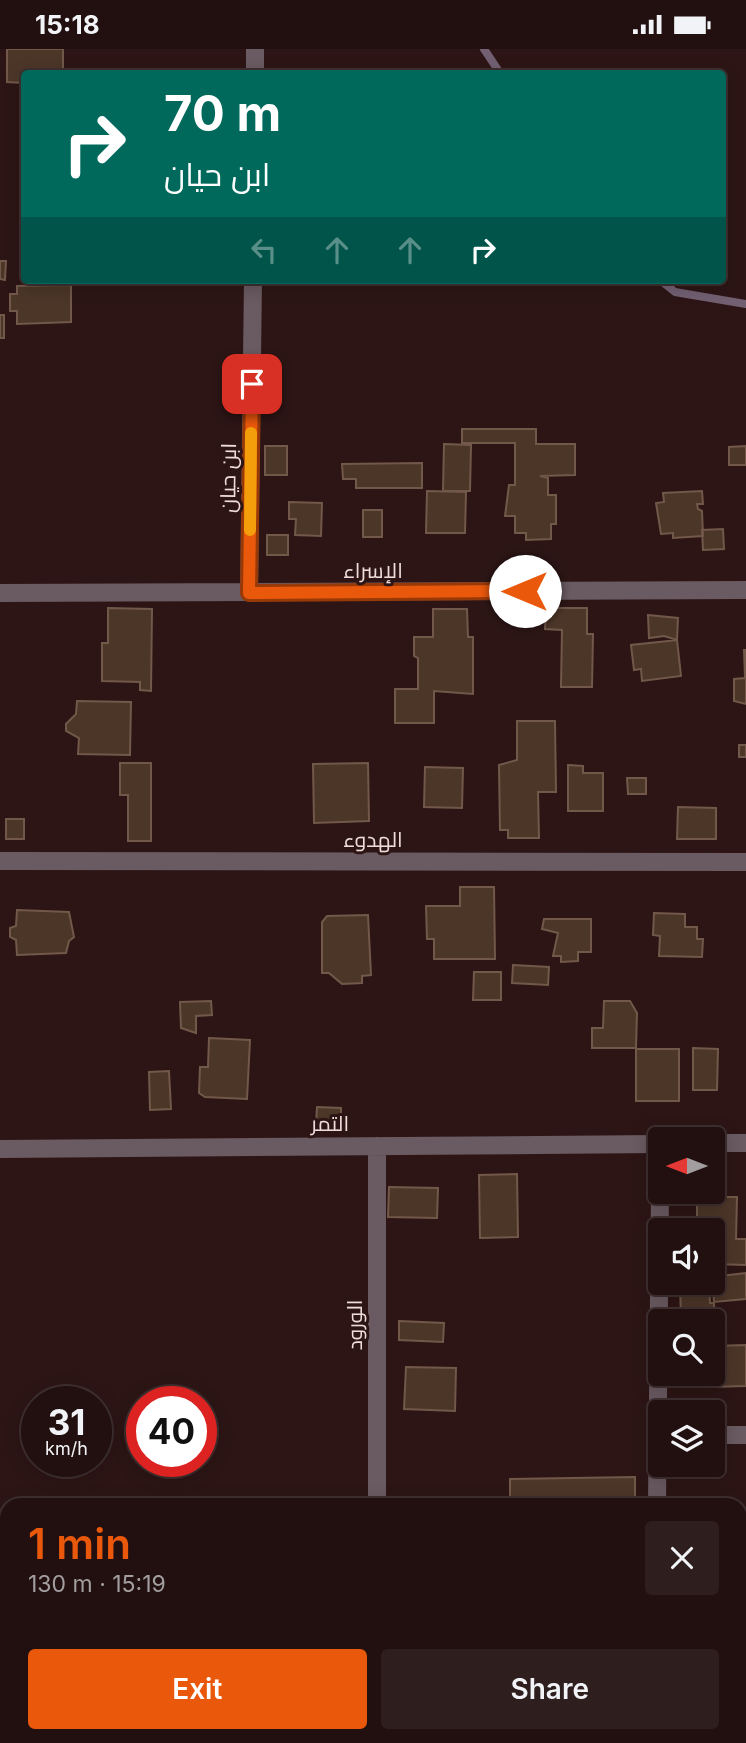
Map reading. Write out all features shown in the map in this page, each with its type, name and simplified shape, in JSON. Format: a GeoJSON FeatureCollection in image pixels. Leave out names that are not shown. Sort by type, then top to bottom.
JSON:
{"type":"FeatureCollection","features":[{"type":"Feature","properties":{"kind":"street"},"geometry":{"type":"LineString","coordinates":[[255,49],[255,70]]}},
{"type":"Feature","properties":{"kind":"street","name":"ابن حيان"},"geometry":{"type":"LineString","coordinates":[[249,593],[253,284]]}},
{"type":"Feature","properties":{"kind":"street","name":"الإسراء"},"geometry":{"type":"LineString","coordinates":[[0,593],[746,590]]}},
{"type":"Feature","properties":{"kind":"street","name":"الهدوء"},"geometry":{"type":"LineString","coordinates":[[0,861],[746,862]]}},
{"type":"Feature","properties":{"kind":"street"},"geometry":{"type":"LineString","coordinates":[[725,1143],[746,1143]]}},
{"type":"Feature","properties":{"kind":"street","name":"التمر"},"geometry":{"type":"LineString","coordinates":[[0,1149],[648,1144]]}},
{"type":"Feature","properties":{"kind":"street","name":"الورود"},"geometry":{"type":"LineString","coordinates":[[377,1146],[377,1498]]}},
{"type":"Feature","properties":{"kind":"street"},"geometry":{"type":"LineString","coordinates":[[659,1400],[660,1204]]}},
{"type":"Feature","properties":{"kind":"street"},"geometry":{"type":"LineString","coordinates":[[725,1435],[746,1435]]}},
{"type":"Feature","properties":{"kind":"street"},"geometry":{"type":"LineString","coordinates":[[657,1498],[658,1477]]}},
{"type":"Feature","properties":{"kind":"building"},"geometry":{"type":"Polygon","coordinates":[[[7,49],[63,49],[63,70],[21,70],[21,83],[7,82],[7,49]]]}},
{"type":"Feature","properties":{"kind":"building"},"geometry":{"type":"Polygon","coordinates":[[[0,261],[6,261],[5,280],[0,279],[0,261]]]}},
{"type":"Feature","properties":{"kind":"building"},"geometry":{"type":"Polygon","coordinates":[[[71,285],[71,322],[17,324],[17,311],[10,311],[10,294],[17,294],[17,286],[71,285]]]}},
{"type":"Feature","properties":{"kind":"building"},"geometry":{"type":"Polygon","coordinates":[[[0,315],[4,315],[4,338],[0,338],[0,315]]]}},
{"type":"Feature","properties":{"kind":"building"},"geometry":{"type":"Polygon","coordinates":[[[462,429],[536,429],[536,444],[575,444],[575,475],[540,476],[548,478],[548,495],[556,495],[556,524],[551,524],[551,539],[526,540],[526,533],[515,533],[515,516],[505,516],[509,485],[515,485],[515,443],[462,443],[462,429]]]}},
{"type":"Feature","properties":{"kind":"building"},"geometry":{"type":"Polygon","coordinates":[[[444,444],[471,445],[470,491],[443,491],[444,444]]]}},
{"type":"Feature","properties":{"kind":"building"},"geometry":{"type":"Polygon","coordinates":[[[265,446],[287,446],[287,475],[265,475],[265,446]]]}},
{"type":"Feature","properties":{"kind":"building"},"geometry":{"type":"Polygon","coordinates":[[[746,446],[746,465],[729,465],[729,447],[746,446]]]}},
{"type":"Feature","properties":{"kind":"building"},"geometry":{"type":"Polygon","coordinates":[[[422,463],[422,488],[356,488],[356,479],[343,479],[342,464],[422,463]]]}},
{"type":"Feature","properties":{"kind":"building"},"geometry":{"type":"Polygon","coordinates":[[[427,491],[466,492],[465,533],[426,533],[427,491]]]}},
{"type":"Feature","properties":{"kind":"building"},"geometry":{"type":"Polygon","coordinates":[[[702,491],[703,504],[697,504],[702,511],[703,536],[673,538],[673,533],[661,534],[656,503],[664,502],[663,493],[702,491]]]}},
{"type":"Feature","properties":{"kind":"building"},"geometry":{"type":"Polygon","coordinates":[[[289,502],[322,503],[321,536],[295,535],[296,519],[289,519],[289,502]]]}},
{"type":"Feature","properties":{"kind":"building"},"geometry":{"type":"Polygon","coordinates":[[[363,510],[382,510],[382,537],[363,537],[363,510]]]}},
{"type":"Feature","properties":{"kind":"building"},"geometry":{"type":"Polygon","coordinates":[[[723,529],[724,549],[703,550],[702,530],[723,529]]]}},
{"type":"Feature","properties":{"kind":"building"},"geometry":{"type":"Polygon","coordinates":[[[267,535],[288,535],[288,555],[267,555],[267,535]]]}},
{"type":"Feature","properties":{"kind":"building"},"geometry":{"type":"Polygon","coordinates":[[[108,608],[152,609],[151,691],[140,690],[140,682],[102,681],[102,643],[108,643],[108,608]]]}},
{"type":"Feature","properties":{"kind":"building"},"geometry":{"type":"Polygon","coordinates":[[[546,608],[587,608],[587,634],[593,634],[592,687],[561,687],[562,630],[545,629],[546,608]]]}},
{"type":"Feature","properties":{"kind":"building"},"geometry":{"type":"Polygon","coordinates":[[[433,609],[467,609],[468,637],[473,637],[473,694],[434,691],[434,723],[395,723],[395,689],[418,689],[418,658],[414,656],[414,637],[433,637],[433,609]]]}},
{"type":"Feature","properties":{"kind":"building"},"geometry":{"type":"Polygon","coordinates":[[[648,615],[678,618],[677,640],[664,636],[649,638],[648,615]]]}},
{"type":"Feature","properties":{"kind":"building"},"geometry":{"type":"Polygon","coordinates":[[[677,640],[681,676],[642,681],[641,669],[634,670],[631,645],[677,640]]]}},
{"type":"Feature","properties":{"kind":"building"},"geometry":{"type":"Polygon","coordinates":[[[744,650],[746,704],[734,701],[734,679],[745,678],[744,650]]]}},
{"type":"Feature","properties":{"kind":"building"},"geometry":{"type":"Polygon","coordinates":[[[77,701],[131,702],[130,755],[78,754],[79,738],[66,731],[66,724],[76,714],[77,701]]]}},
{"type":"Feature","properties":{"kind":"building"},"geometry":{"type":"Polygon","coordinates":[[[517,721],[555,721],[556,792],[538,792],[539,838],[508,838],[508,830],[500,830],[499,765],[517,760],[517,721]]]}},
{"type":"Feature","properties":{"kind":"building"},"geometry":{"type":"Polygon","coordinates":[[[739,745],[746,745],[746,757],[739,757],[739,745]]]}},
{"type":"Feature","properties":{"kind":"building"},"geometry":{"type":"Polygon","coordinates":[[[120,763],[151,763],[151,841],[128,841],[128,795],[120,795],[120,763]]]}},
{"type":"Feature","properties":{"kind":"building"},"geometry":{"type":"Polygon","coordinates":[[[368,763],[369,821],[314,823],[313,764],[368,763]]]}},
{"type":"Feature","properties":{"kind":"building"},"geometry":{"type":"Polygon","coordinates":[[[568,765],[583,766],[583,773],[603,773],[603,811],[568,811],[568,765]]]}},
{"type":"Feature","properties":{"kind":"building"},"geometry":{"type":"Polygon","coordinates":[[[425,767],[463,768],[462,808],[424,807],[425,767]]]}},
{"type":"Feature","properties":{"kind":"building"},"geometry":{"type":"Polygon","coordinates":[[[627,778],[646,778],[646,794],[628,794],[627,778]]]}},
{"type":"Feature","properties":{"kind":"building"},"geometry":{"type":"Polygon","coordinates":[[[678,807],[716,808],[716,839],[677,839],[678,807]]]}},
{"type":"Feature","properties":{"kind":"building"},"geometry":{"type":"Polygon","coordinates":[[[6,819],[24,819],[24,839],[6,839],[6,819]]]}},
{"type":"Feature","properties":{"kind":"building"},"geometry":{"type":"Polygon","coordinates":[[[460,887],[494,887],[495,959],[434,959],[434,939],[427,939],[426,906],[460,906],[460,887]]]}},
{"type":"Feature","properties":{"kind":"building"},"geometry":{"type":"Polygon","coordinates":[[[17,910],[69,912],[74,937],[69,941],[66,953],[17,955],[16,940],[10,937],[10,928],[16,926],[17,910]]]}},
{"type":"Feature","properties":{"kind":"building"},"geometry":{"type":"Polygon","coordinates":[[[654,913],[685,914],[685,927],[697,927],[697,939],[703,939],[702,957],[659,956],[660,936],[653,935],[654,913]]]}},
{"type":"Feature","properties":{"kind":"building"},"geometry":{"type":"Polygon","coordinates":[[[368,915],[371,975],[362,976],[362,983],[342,984],[329,973],[322,973],[322,922],[327,916],[368,915]]]}},
{"type":"Feature","properties":{"kind":"building"},"geometry":{"type":"Polygon","coordinates":[[[544,919],[591,919],[591,952],[578,952],[578,961],[561,962],[561,956],[553,956],[558,933],[542,929],[544,919]]]}},
{"type":"Feature","properties":{"kind":"building"},"geometry":{"type":"Polygon","coordinates":[[[513,965],[549,967],[548,985],[512,983],[513,965]]]}},
{"type":"Feature","properties":{"kind":"building"},"geometry":{"type":"Polygon","coordinates":[[[474,972],[501,972],[501,1000],[473,1000],[474,972]]]}},
{"type":"Feature","properties":{"kind":"building"},"geometry":{"type":"Polygon","coordinates":[[[211,1001],[212,1015],[196,1016],[196,1033],[181,1028],[180,1002],[211,1001]]]}},
{"type":"Feature","properties":{"kind":"building"},"geometry":{"type":"Polygon","coordinates":[[[604,1001],[630,1001],[637,1013],[636,1048],[592,1048],[592,1028],[603,1028],[604,1001]]]}},
{"type":"Feature","properties":{"kind":"building"},"geometry":{"type":"Polygon","coordinates":[[[209,1038],[250,1040],[247,1099],[205,1097],[199,1093],[200,1067],[208,1067],[209,1038]]]}},
{"type":"Feature","properties":{"kind":"building"},"geometry":{"type":"Polygon","coordinates":[[[693,1048],[718,1049],[717,1090],[693,1090],[693,1048]]]}},
{"type":"Feature","properties":{"kind":"building"},"geometry":{"type":"Polygon","coordinates":[[[636,1049],[679,1049],[679,1101],[636,1101],[636,1049]]]}},
{"type":"Feature","properties":{"kind":"building"},"geometry":{"type":"Polygon","coordinates":[[[169,1071],[171,1109],[150,1110],[149,1072],[169,1071]]]}},
{"type":"Feature","properties":{"kind":"building"},"geometry":{"type":"Polygon","coordinates":[[[317,1107],[341,1108],[341,1124],[316,1123],[317,1107]]]}},
{"type":"Feature","properties":{"kind":"building"},"geometry":{"type":"Polygon","coordinates":[[[517,1174],[518,1237],[480,1238],[479,1175],[517,1174]]]}},
{"type":"Feature","properties":{"kind":"building"},"geometry":{"type":"Polygon","coordinates":[[[389,1187],[438,1188],[437,1218],[388,1217],[389,1187]]]}},
{"type":"Feature","properties":{"kind":"building"},"geometry":{"type":"Polygon","coordinates":[[[725,1197],[737,1197],[736,1239],[746,1239],[746,1265],[725,1264],[725,1218],[697,1218],[697,1204],[725,1204],[725,1197]]]}},
{"type":"Feature","properties":{"kind":"building"},"geometry":{"type":"Polygon","coordinates":[[[746,1273],[746,1299],[714,1302],[713,1295],[725,1295],[725,1275],[746,1273]]]}},
{"type":"Feature","properties":{"kind":"building"},"geometry":{"type":"Polygon","coordinates":[[[680,1295],[710,1295],[710,1303],[714,1303],[714,1309],[681,1309],[680,1295]]]}},
{"type":"Feature","properties":{"kind":"building"},"geometry":{"type":"Polygon","coordinates":[[[399,1321],[444,1323],[443,1342],[399,1340],[399,1321]]]}},
{"type":"Feature","properties":{"kind":"building"},"geometry":{"type":"Polygon","coordinates":[[[746,1345],[746,1386],[711,1387],[725,1386],[725,1346],[746,1345]]]}},
{"type":"Feature","properties":{"kind":"building"},"geometry":{"type":"Polygon","coordinates":[[[406,1367],[456,1368],[455,1411],[404,1409],[406,1367]]]}},
{"type":"Feature","properties":{"kind":"building"},"geometry":{"type":"Polygon","coordinates":[[[635,1477],[635,1498],[510,1498],[510,1479],[635,1477]]]}},
{"type":"Feature","properties":{"kind":"waterway"},"geometry":{"type":"LineString","coordinates":[[484,49],[498,70]]}},
{"type":"Feature","properties":{"kind":"waterway"},"geometry":{"type":"LineString","coordinates":[[665,284],[675,292],[746,304]]}},
{"type":"Feature","properties":{"kind":"slow traffic"},"geometry":{"type":"LineString","coordinates":[[250,530],[251,433]]}},
{"type":"Feature","properties":{"kind":"route"},"geometry":{"type":"LineString","coordinates":[[252,384],[249,593],[525,591]]}}]}
